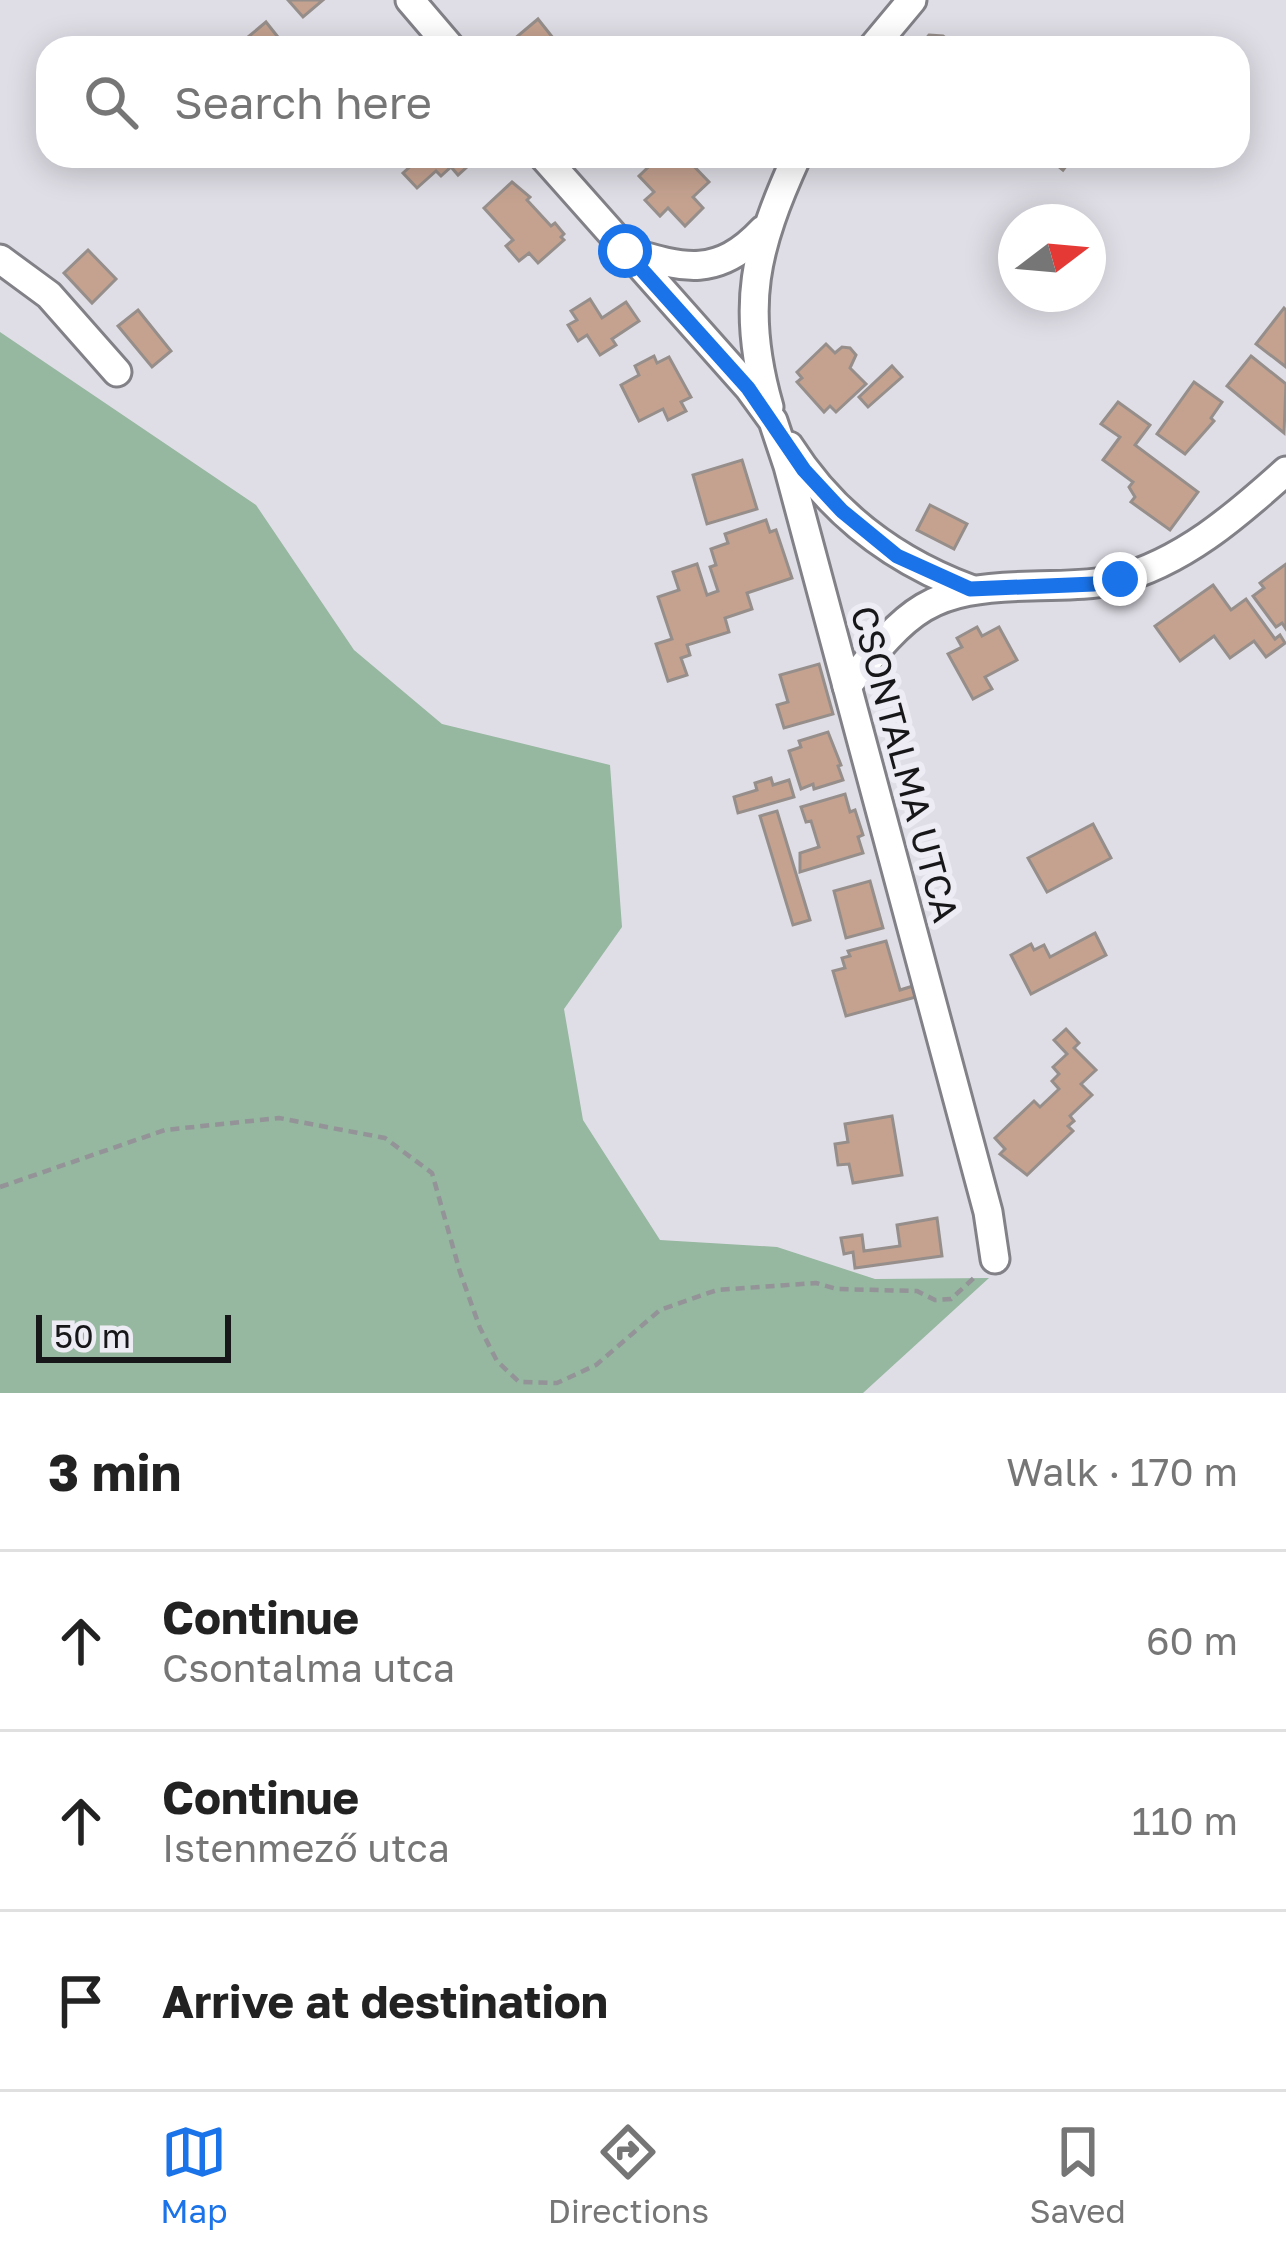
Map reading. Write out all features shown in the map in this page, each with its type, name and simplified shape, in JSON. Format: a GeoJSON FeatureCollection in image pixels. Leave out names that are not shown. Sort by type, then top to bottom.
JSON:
{"type":"FeatureCollection","features":[{"type":"Feature","properties":{"kind":"street"},"geometry":{"type":"LineString","coordinates":[[410,0],[441,36]]}},
{"type":"Feature","properties":{"kind":"street"},"geometry":{"type":"LineString","coordinates":[[882,36],[912,0]]}},
{"type":"Feature","properties":{"kind":"street","name":"CSONTALMA UTCA"},"geometry":{"type":"LineString","coordinates":[[554,168],[773,421],[988,1212],[995,1258]]}},
{"type":"Feature","properties":{"kind":"street"},"geometry":{"type":"LineString","coordinates":[[792,168],[757,258],[757,352],[773,421],[804,470],[867,533],[928,574],[970,589]]}},
{"type":"Feature","properties":{"kind":"street"},"geometry":{"type":"LineString","coordinates":[[625,251],[677,266],[709,265],[731,258],[766,227]]}},
{"type":"Feature","properties":{"kind":"street"},"geometry":{"type":"LineString","coordinates":[[0,259],[49,295],[117,372]]}},
{"type":"Feature","properties":{"kind":"street"},"geometry":{"type":"LineString","coordinates":[[847,686],[895,627],[936,599],[970,589],[1094,584],[1148,569],[1200,542],[1286,471]]}},
{"type":"Feature","properties":{"kind":"path"},"geometry":{"type":"LineString","coordinates":[[0,1187],[166,1130],[278,1118],[385,1138],[432,1173],[480,1328],[497,1361],[519,1382],[557,1383],[596,1365],[660,1310],[717,1290],[816,1283],[837,1289],[917,1291],[935,1300],[951,1299],[995,1258]]}},
{"type":"Feature","properties":{"kind":"green space"},"geometry":{"type":"Polygon","coordinates":[[[0,332],[256,505],[354,650],[442,724],[610,765],[622,927],[564,1009],[583,1120],[660,1240],[777,1247],[875,1279],[989,1278],[863,1393],[0,1393],[0,332]]]}},
{"type":"Feature","properties":{"kind":"building"},"geometry":{"type":"Polygon","coordinates":[[[288,0],[323,0],[303,17],[288,0]]]}},
{"type":"Feature","properties":{"kind":"building"},"geometry":{"type":"Polygon","coordinates":[[[538,19],[551,36],[518,36],[538,19]]]}},
{"type":"Feature","properties":{"kind":"building"},"geometry":{"type":"Polygon","coordinates":[[[266,22],[277,36],[249,36],[266,22]]]}},
{"type":"Feature","properties":{"kind":"building"},"geometry":{"type":"Polygon","coordinates":[[[409,168],[450,168],[441,176],[436,171],[417,188],[403,173],[409,168]]]}},
{"type":"Feature","properties":{"kind":"building"},"geometry":{"type":"Polygon","coordinates":[[[647,168],[696,168],[709,182],[693,197],[703,208],[685,226],[668,208],[660,216],[645,200],[654,192],[639,176],[647,168]]]}},
{"type":"Feature","properties":{"kind":"building"},"geometry":{"type":"Polygon","coordinates":[[[512,182],[564,234],[564,240],[538,263],[529,253],[519,261],[506,246],[513,240],[484,208],[512,182]]]}},
{"type":"Feature","properties":{"kind":"building"},"geometry":{"type":"Polygon","coordinates":[[[88,250],[116,279],[92,303],[64,273],[88,250]]]}},
{"type":"Feature","properties":{"kind":"building"},"geometry":{"type":"Polygon","coordinates":[[[590,299],[602,318],[626,302],[639,321],[612,339],[616,345],[600,355],[587,335],[578,341],[568,325],[577,320],[571,311],[590,299]]]}},
{"type":"Feature","properties":{"kind":"building"},"geometry":{"type":"Polygon","coordinates":[[[138,310],[171,351],[152,367],[118,326],[138,310]]]}},
{"type":"Feature","properties":{"kind":"building"},"geometry":{"type":"Polygon","coordinates":[[[1286,310],[1286,367],[1256,344],[1286,310]]]}},
{"type":"Feature","properties":{"kind":"building"},"geometry":{"type":"Polygon","coordinates":[[[826,344],[835,353],[850,348],[856,355],[850,368],[866,384],[836,412],[830,406],[824,412],[797,382],[802,378],[797,372],[826,344]]]}},
{"type":"Feature","properties":{"kind":"building"},"geometry":{"type":"Polygon","coordinates":[[[654,356],[657,363],[669,357],[691,397],[681,402],[686,411],[668,420],[663,409],[639,421],[621,385],[639,375],[635,366],[654,356]]]}},
{"type":"Feature","properties":{"kind":"building"},"geometry":{"type":"Polygon","coordinates":[[[1251,356],[1286,384],[1284,433],[1227,386],[1251,356]]]}},
{"type":"Feature","properties":{"kind":"building"},"geometry":{"type":"Polygon","coordinates":[[[892,366],[902,377],[868,407],[859,397],[892,366]]]}},
{"type":"Feature","properties":{"kind":"building"},"geometry":{"type":"Polygon","coordinates":[[[1194,382],[1222,402],[1211,418],[1214,421],[1185,454],[1157,434],[1194,382]]]}},
{"type":"Feature","properties":{"kind":"building"},"geometry":{"type":"Polygon","coordinates":[[[1118,402],[1150,425],[1135,445],[1198,492],[1170,530],[1131,502],[1133,482],[1103,460],[1120,437],[1101,424],[1118,402]]]}},
{"type":"Feature","properties":{"kind":"building"},"geometry":{"type":"Polygon","coordinates":[[[742,460],[757,509],[707,524],[693,475],[742,460]]]}},
{"type":"Feature","properties":{"kind":"building"},"geometry":{"type":"Polygon","coordinates":[[[930,505],[967,524],[954,549],[917,530],[930,505]]]}},
{"type":"Feature","properties":{"kind":"building"},"geometry":{"type":"Polygon","coordinates":[[[766,520],[770,532],[776,530],[792,578],[747,593],[752,609],[725,618],[729,632],[687,645],[690,655],[681,658],[687,675],[668,681],[656,644],[672,639],[658,597],[679,590],[673,572],[697,564],[707,595],[718,591],[710,567],[716,565],[711,549],[728,543],[725,534],[766,520]]]}},
{"type":"Feature","properties":{"kind":"building"},"geometry":{"type":"Polygon","coordinates":[[[1286,564],[1286,629],[1282,623],[1276,627],[1253,596],[1264,588],[1260,583],[1286,564]]]}},
{"type":"Feature","properties":{"kind":"building"},"geometry":{"type":"Polygon","coordinates":[[[1213,585],[1231,610],[1246,599],[1275,639],[1280,635],[1285,643],[1266,657],[1254,641],[1230,658],[1214,636],[1180,661],[1155,626],[1213,585]]]}},
{"type":"Feature","properties":{"kind":"building"},"geometry":{"type":"Polygon","coordinates":[[[977,627],[982,636],[999,627],[1017,660],[985,677],[992,689],[973,699],[948,654],[962,647],[957,638],[977,627]]]}},
{"type":"Feature","properties":{"kind":"building"},"geometry":{"type":"Polygon","coordinates":[[[819,664],[833,714],[784,728],[777,705],[788,702],[780,675],[819,664]]]}},
{"type":"Feature","properties":{"kind":"building"},"geometry":{"type":"Polygon","coordinates":[[[828,732],[843,780],[801,789],[789,751],[801,747],[799,741],[828,732]]]}},
{"type":"Feature","properties":{"kind":"building"},"geometry":{"type":"Polygon","coordinates":[[[771,778],[773,785],[789,780],[794,797],[738,813],[734,797],[757,790],[755,783],[771,778]]]}},
{"type":"Feature","properties":{"kind":"building"},"geometry":{"type":"Polygon","coordinates":[[[845,794],[863,835],[858,837],[863,853],[800,872],[800,853],[819,847],[801,807],[845,794]]]}},
{"type":"Feature","properties":{"kind":"building"},"geometry":{"type":"Polygon","coordinates":[[[777,811],[810,920],[793,925],[760,816],[777,811]]]}},
{"type":"Feature","properties":{"kind":"building"},"geometry":{"type":"Polygon","coordinates":[[[1093,824],[1111,858],[1047,892],[1028,858],[1093,824]]]}},
{"type":"Feature","properties":{"kind":"building"},"geometry":{"type":"Polygon","coordinates":[[[870,881],[883,928],[846,938],[834,891],[870,881]]]}},
{"type":"Feature","properties":{"kind":"building"},"geometry":{"type":"Polygon","coordinates":[[[1095,933],[1106,955],[1031,994],[1011,955],[1031,944],[1034,950],[1044,945],[1050,957],[1095,933]]]}},
{"type":"Feature","properties":{"kind":"building"},"geometry":{"type":"Polygon","coordinates":[[[886,941],[900,990],[913,986],[916,997],[846,1016],[833,971],[845,968],[842,958],[850,956],[848,951],[886,941]]]}},
{"type":"Feature","properties":{"kind":"building"},"geometry":{"type":"Polygon","coordinates":[[[1066,1029],[1079,1043],[1074,1048],[1096,1070],[1081,1084],[1092,1095],[1070,1116],[1074,1121],[1068,1126],[1073,1131],[1027,1175],[1000,1154],[1005,1149],[995,1138],[1034,1101],[1040,1107],[1059,1089],[1052,1081],[1059,1074],[1053,1067],[1067,1054],[1054,1040],[1066,1029]]]}},
{"type":"Feature","properties":{"kind":"building"},"geometry":{"type":"Polygon","coordinates":[[[892,1116],[902,1175],[853,1183],[849,1164],[838,1165],[835,1144],[848,1142],[845,1124],[892,1116]]]}},
{"type":"Feature","properties":{"kind":"building"},"geometry":{"type":"Polygon","coordinates":[[[937,1218],[942,1256],[855,1268],[853,1252],[844,1254],[841,1238],[862,1235],[864,1251],[900,1246],[897,1225],[937,1218]]]}},
{"type":"Feature","properties":{"kind":"route"},"geometry":{"type":"LineString","coordinates":[[625,251],[748,388],[804,470],[842,511],[897,556],[928,574],[970,589],[1120,579]]}}]}
